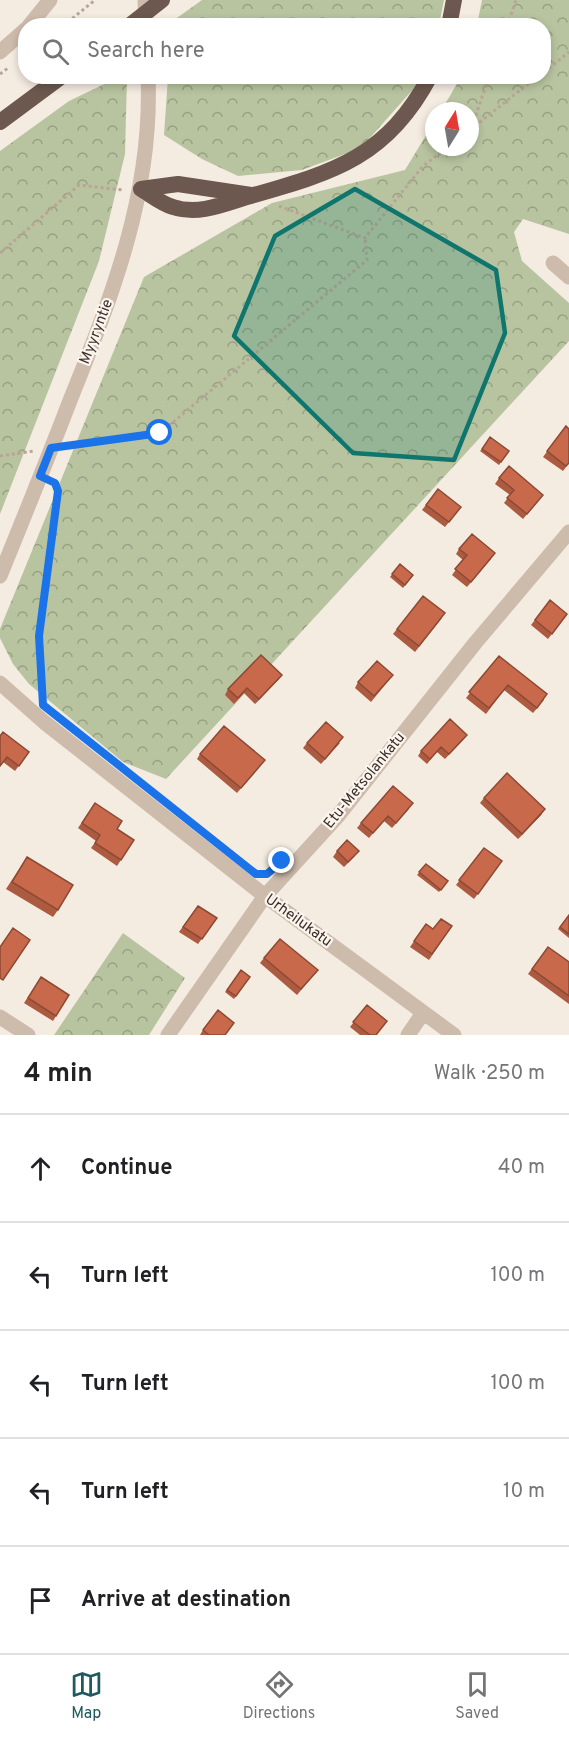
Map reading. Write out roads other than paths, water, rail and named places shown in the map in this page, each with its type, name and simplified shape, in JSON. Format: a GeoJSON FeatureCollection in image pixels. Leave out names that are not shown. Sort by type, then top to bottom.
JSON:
{"type":"FeatureCollection","features":[{"type":"Feature","properties":{"kind":"highway"},"geometry":{"type":"LineString","coordinates":[[139,18],[162,0]]}},
{"type":"Feature","properties":{"kind":"highway"},"geometry":{"type":"LineString","coordinates":[[451,18],[454,0]]}},
{"type":"Feature","properties":{"kind":"highway"},"geometry":{"type":"LineString","coordinates":[[0,122],[51,84]]}},
{"type":"Feature","properties":{"kind":"highway"},"geometry":{"type":"LineString","coordinates":[[141,189],[178,184],[252,195],[295,184],[337,169],[365,153],[416,103],[426,84]]}},
{"type":"Feature","properties":{"kind":"street"},"geometry":{"type":"LineString","coordinates":[[35,18],[50,0]]}},
{"type":"Feature","properties":{"kind":"street"},"geometry":{"type":"LineString","coordinates":[[145,0],[146,18]]}},
{"type":"Feature","properties":{"kind":"street"},"geometry":{"type":"LineString","coordinates":[[0,52],[18,36]]}},
{"type":"Feature","properties":{"kind":"street","name":"Myyryntie"},"geometry":{"type":"LineString","coordinates":[[0,576],[124,259],[141,189],[148,141],[148,84]]}},
{"type":"Feature","properties":{"kind":"street"},"geometry":{"type":"LineString","coordinates":[[553,262],[569,277]]}},
{"type":"Feature","properties":{"kind":"street","name":"Etu-Metsolankatu"},"geometry":{"type":"LineString","coordinates":[[168,1035],[265,896],[337,817],[476,642],[569,532]]}},
{"type":"Feature","properties":{"kind":"street","name":"Urheilukatu"},"geometry":{"type":"LineString","coordinates":[[2,681],[44,722],[265,896],[454,1035]]}},
{"type":"Feature","properties":{"kind":"street"},"geometry":{"type":"LineString","coordinates":[[408,1035],[423,1013]]}},
{"type":"Feature","properties":{"kind":"street"},"geometry":{"type":"LineString","coordinates":[[0,1017],[28,1035]]}}]}
